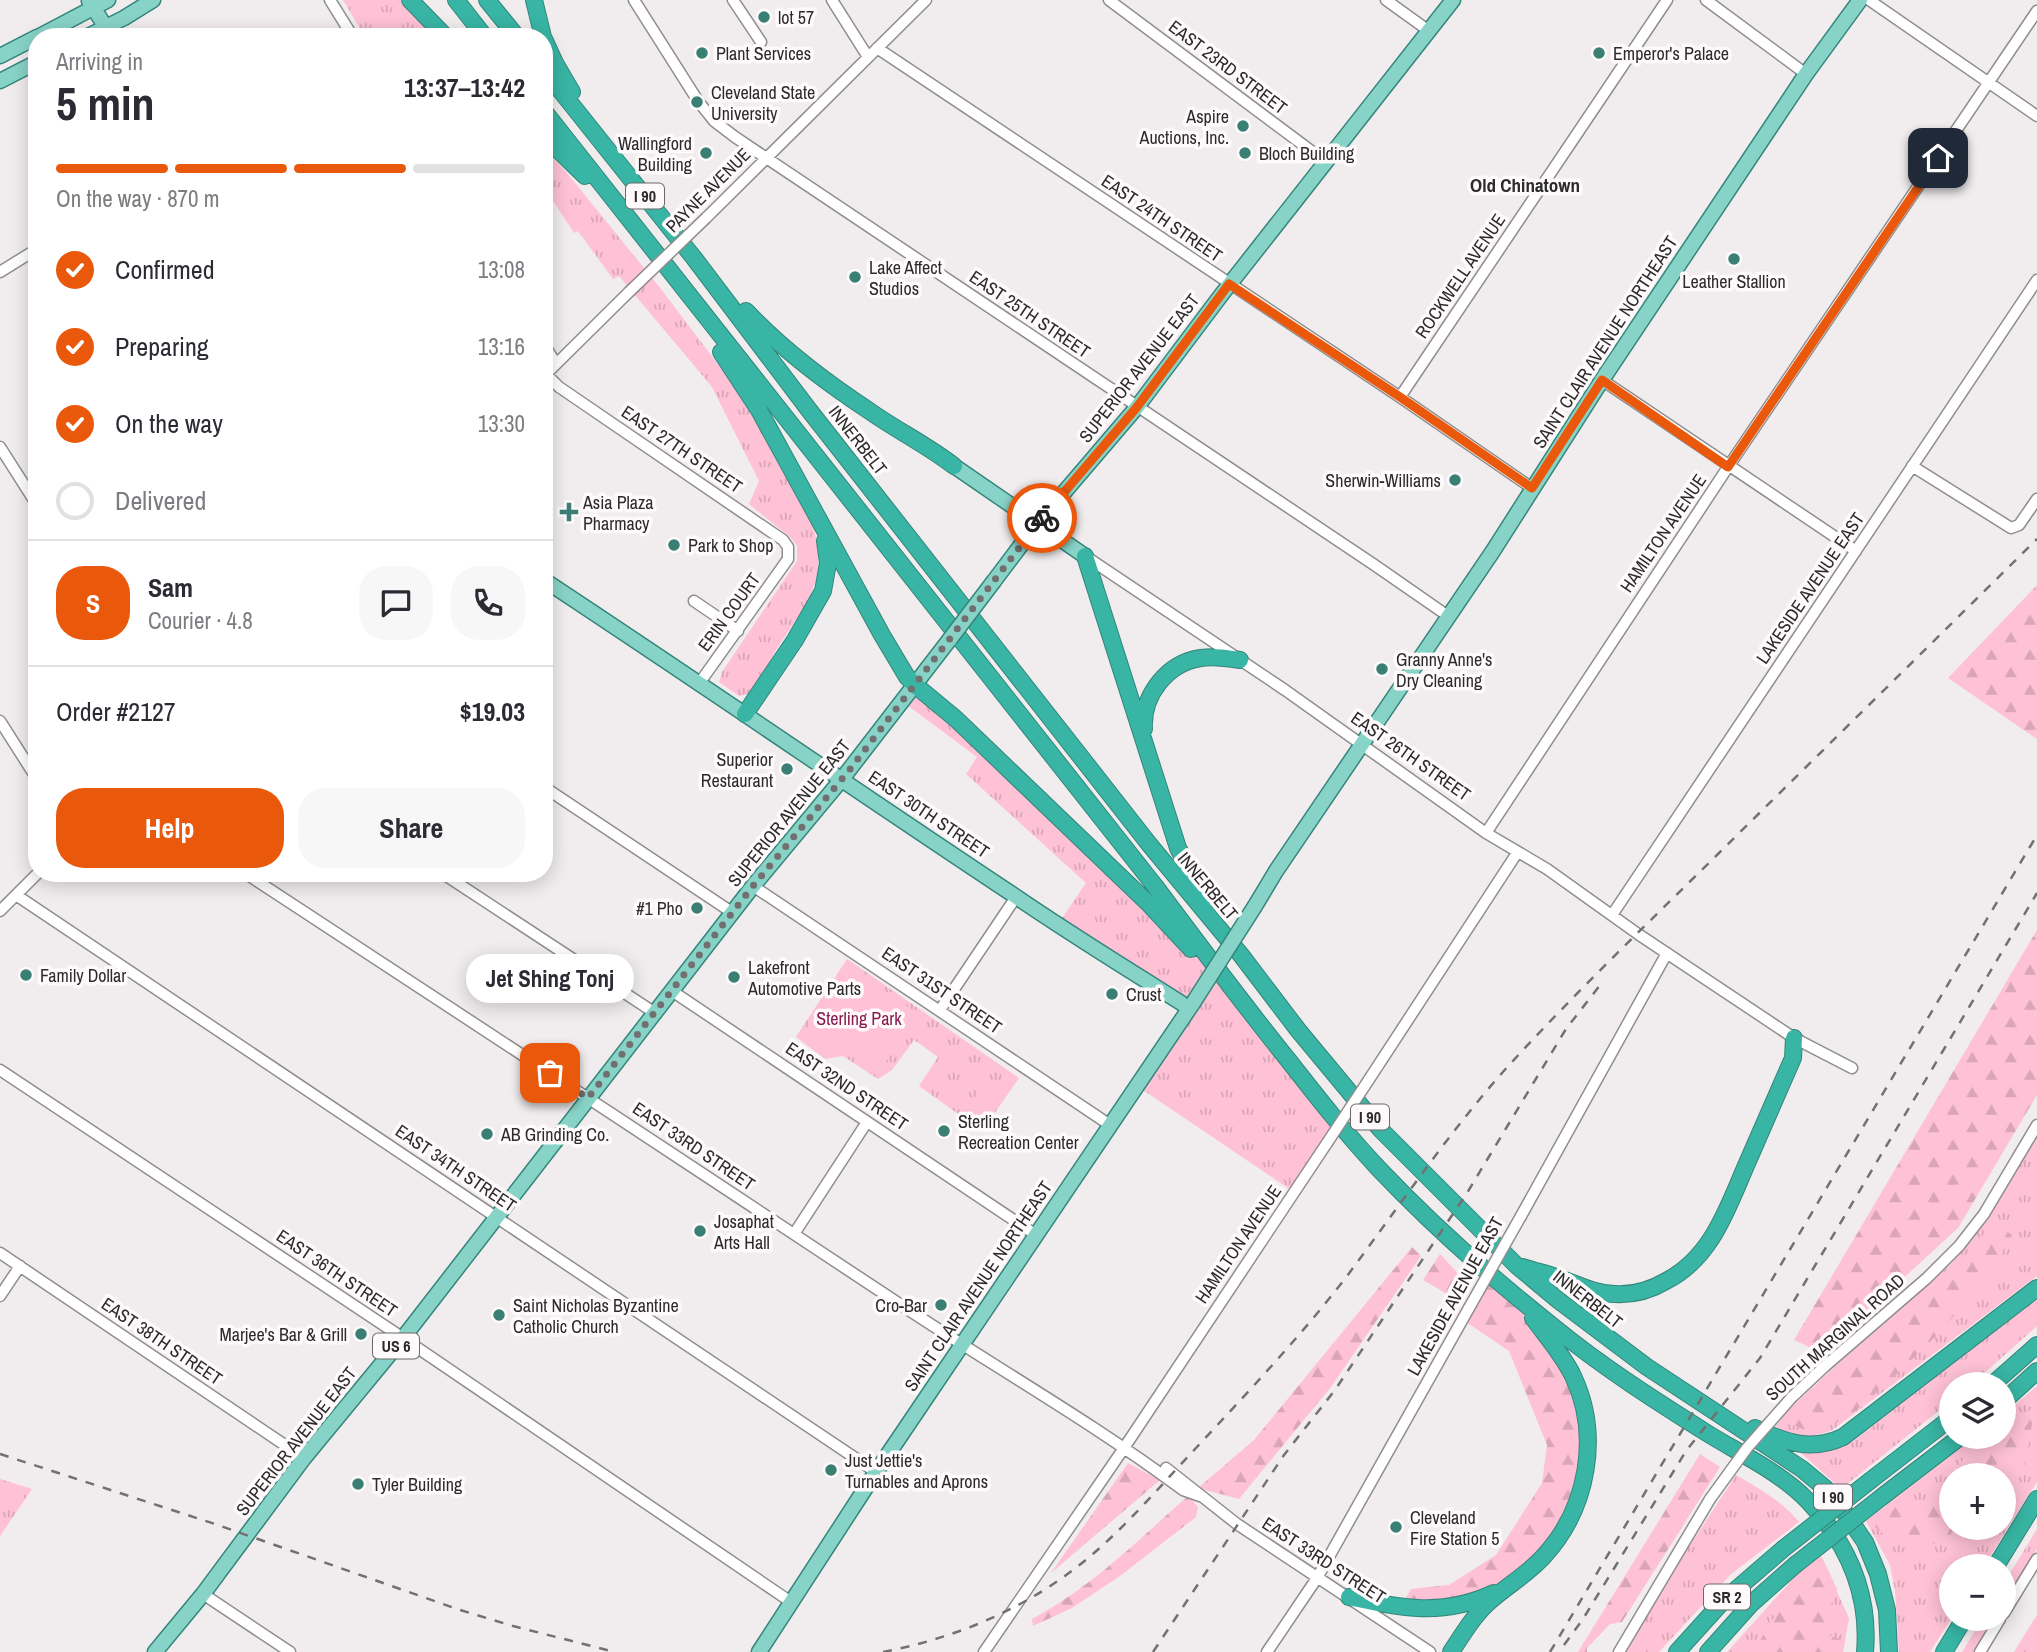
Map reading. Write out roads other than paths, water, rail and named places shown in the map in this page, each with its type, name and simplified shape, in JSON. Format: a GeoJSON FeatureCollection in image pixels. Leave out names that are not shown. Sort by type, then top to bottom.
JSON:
{"type":"FeatureCollection","features":[{"type":"Feature","properties":{"kind":"highway"},"geometry":{"type":"LineString","coordinates":[[410,0],[437,28]]}},
{"type":"Feature","properties":{"kind":"highway"},"geometry":{"type":"LineString","coordinates":[[456,0],[478,28]]}},
{"type":"Feature","properties":{"kind":"highway"},"geometry":{"type":"LineString","coordinates":[[487,0],[510,28]]}},
{"type":"Feature","properties":{"kind":"highway"},"geometry":{"type":"LineString","coordinates":[[534,0],[541,28]]}},
{"type":"Feature","properties":{"kind":"highway"},"geometry":{"type":"LineString","coordinates":[[553,58],[596,133]]}},
{"type":"Feature","properties":{"kind":"highway","name":"INNERBELT"},"geometry":{"type":"LineString","coordinates":[[553,81],[694,258],[1149,844],[1381,1129],[1516,1265],[1587,1323],[1647,1367],[1801,1469],[1826,1489],[1865,1542],[1878,1574],[1887,1610],[1889,1652]]}},
{"type":"Feature","properties":{"kind":"highway","name":"I 90"},"geometry":{"type":"LineString","coordinates":[[553,122],[1155,886],[1324,1106],[1378,1168],[1421,1211],[1558,1331],[1665,1407],[1777,1475],[1806,1499],[1840,1542],[1856,1574],[1864,1609],[1865,1652]]}},
{"type":"Feature","properties":{"kind":"highway"},"geometry":{"type":"LineString","coordinates":[[553,144],[619,205]]}},
{"type":"Feature","properties":{"kind":"highway"},"geometry":{"type":"LineString","coordinates":[[694,258],[791,354],[869,411],[954,466]]}},
{"type":"Feature","properties":{"kind":"highway"},"geometry":{"type":"LineString","coordinates":[[671,273],[753,400],[888,647],[908,677],[966,728],[1150,905],[1236,994]]}},
{"type":"Feature","properties":{"kind":"highway"},"geometry":{"type":"LineString","coordinates":[[745,714],[795,640],[823,591],[828,563],[821,525]]}},
{"type":"Feature","properties":{"kind":"highway"},"geometry":{"type":"LineString","coordinates":[[1085,556],[1183,861],[1241,955]]}},
{"type":"Feature","properties":{"kind":"highway"},"geometry":{"type":"LineString","coordinates":[[1144,745],[1145,710],[1149,697],[1165,675],[1187,662],[1201,658],[1220,656],[1240,660]]}},
{"type":"Feature","properties":{"kind":"highway"},"geometry":{"type":"LineString","coordinates":[[1516,1265],[1561,1278],[1592,1291],[1616,1294],[1643,1291],[1660,1285],[1689,1266],[1703,1252],[1720,1226],[1793,1058],[1794,1038]]}},
{"type":"Feature","properties":{"kind":"highway"},"geometry":{"type":"LineString","coordinates":[[1696,1399],[1784,1440],[1802,1445],[1828,1443],[1850,1433],[2037,1288]]}},
{"type":"Feature","properties":{"kind":"highway"},"geometry":{"type":"LineString","coordinates":[[1451,1652],[1476,1616],[1506,1587],[1542,1559],[1566,1528],[1583,1482],[1588,1449],[1587,1428],[1573,1377],[1559,1352],[1514,1294]]}},
{"type":"Feature","properties":{"kind":"highway"},"geometry":{"type":"LineString","coordinates":[[2007,1372],[2037,1345]]}},
{"type":"Feature","properties":{"kind":"highway"},"geometry":{"type":"LineString","coordinates":[[2016,1390],[2037,1371]]}},
{"type":"Feature","properties":{"kind":"highway","name":"SR 2"},"geometry":{"type":"LineString","coordinates":[[1677,1652],[1743,1582],[1939,1427]]}},
{"type":"Feature","properties":{"kind":"highway"},"geometry":{"type":"LineString","coordinates":[[1708,1652],[1737,1617],[1794,1565],[1944,1449]]}},
{"type":"Feature","properties":{"kind":"highway"},"geometry":{"type":"LineString","coordinates":[[2003,1554],[2037,1499]]}},
{"type":"Feature","properties":{"kind":"highway"},"geometry":{"type":"LineString","coordinates":[[1349,1597],[1400,1608],[1431,1609],[1472,1602],[1506,1587]]}},
{"type":"Feature","properties":{"kind":"highway"},"geometry":{"type":"LineString","coordinates":[[1944,1652],[1957,1631]]}},
{"type":"Feature","properties":{"kind":"main road"},"geometry":{"type":"LineString","coordinates":[[52,28],[91,4],[108,0]]}},
{"type":"Feature","properties":{"kind":"main road"},"geometry":{"type":"LineString","coordinates":[[113,28],[153,0]]}},
{"type":"Feature","properties":{"kind":"main road","name":"SUPERIOR AVENUE EAST"},"geometry":{"type":"LineString","coordinates":[[155,1652],[203,1594],[304,1458],[402,1338],[753,886],[842,779],[1037,524],[1137,407],[1229,284],[1453,0]]}},
{"type":"Feature","properties":{"kind":"main road","name":"SAINT CLAIR AVENUE NORTHEAST"},"geometry":{"type":"LineString","coordinates":[[760,1652],[876,1472],[1191,1006],[1276,871],[1493,551],[1602,380],[1806,75],[1860,0]]}},
{"type":"Feature","properties":{"kind":"main road"},"geometry":{"type":"LineString","coordinates":[[91,4],[106,28]]}},
{"type":"Feature","properties":{"kind":"main road"},"geometry":{"type":"LineString","coordinates":[[0,56],[28,42]]}},
{"type":"Feature","properties":{"kind":"main road"},"geometry":{"type":"LineString","coordinates":[[0,81],[28,67]]}},
{"type":"Feature","properties":{"kind":"main road","name":"EAST 26TH STREET"},"geometry":{"type":"LineString","coordinates":[[954,466],[1085,556]]}},
{"type":"Feature","properties":{"kind":"main road","name":"EAST 30TH STREET"},"geometry":{"type":"LineString","coordinates":[[553,586],[1016,897],[1191,1006]]}},
{"type":"Feature","properties":{"kind":"street"},"geometry":{"type":"LineString","coordinates":[[330,0],[348,28]]}},
{"type":"Feature","properties":{"kind":"street","name":"EAST 25TH STREET"},"geometry":{"type":"LineString","coordinates":[[634,0],[698,102],[714,121],[766,159],[1448,616]]}},
{"type":"Feature","properties":{"kind":"street"},"geometry":{"type":"LineString","coordinates":[[733,0],[761,42]]}},
{"type":"Feature","properties":{"kind":"street"},"geometry":{"type":"LineString","coordinates":[[832,0],[868,57]]}},
{"type":"Feature","properties":{"kind":"street","name":"PAYNE AVENUE"},"geometry":{"type":"LineString","coordinates":[[553,367],[926,0]]}},
{"type":"Feature","properties":{"kind":"street","name":"EAST 23RD STREET"},"geometry":{"type":"LineString","coordinates":[[1109,0],[1326,162]]}},
{"type":"Feature","properties":{"kind":"street"},"geometry":{"type":"LineString","coordinates":[[1386,0],[1429,31]]}},
{"type":"Feature","properties":{"kind":"street","name":"ROCKWELL AVENUE"},"geometry":{"type":"LineString","coordinates":[[1400,397],[1667,0]]}},
{"type":"Feature","properties":{"kind":"street"},"geometry":{"type":"LineString","coordinates":[[1706,0],[1806,75]]}},
{"type":"Feature","properties":{"kind":"street"},"geometry":{"type":"LineString","coordinates":[[1869,0],[2037,116]]}},
{"type":"Feature","properties":{"kind":"street","name":"HAMILTON AVENUE"},"geometry":{"type":"LineString","coordinates":[[1486,833],[1728,467],[2037,11]]}},
{"type":"Feature","properties":{"kind":"street","name":"EAST 24TH STREET"},"geometry":{"type":"LineString","coordinates":[[877,48],[1532,488]]}},
{"type":"Feature","properties":{"kind":"street"},"geometry":{"type":"LineString","coordinates":[[0,272],[28,255]]}},
{"type":"Feature","properties":{"kind":"street","name":"LAKESIDE AVENUE EAST"},"geometry":{"type":"LineString","coordinates":[[1612,915],[2037,281]]}},
{"type":"Feature","properties":{"kind":"street"},"geometry":{"type":"LineString","coordinates":[[553,359],[556,364]]}},
{"type":"Feature","properties":{"kind":"street"},"geometry":{"type":"LineString","coordinates":[[1602,380],[1856,551]]}},
{"type":"Feature","properties":{"kind":"street","name":"EAST 27TH STREET"},"geometry":{"type":"LineString","coordinates":[[553,382],[783,540],[788,547],[788,559]]}},
{"type":"Feature","properties":{"kind":"street"},"geometry":{"type":"LineString","coordinates":[[0,447],[28,491]]}},
{"type":"Feature","properties":{"kind":"street"},"geometry":{"type":"LineString","coordinates":[[1912,466],[2011,528],[2019,526],[2037,499]]}},
{"type":"Feature","properties":{"kind":"street","name":"EAST 26TH STREET"},"geometry":{"type":"LineString","coordinates":[[1085,556],[1240,660],[1486,833],[1547,869],[1794,1038],[1852,1068]]}},
{"type":"Feature","properties":{"kind":"street","name":"ERIN COURT"},"geometry":{"type":"LineString","coordinates":[[698,685],[788,559]]}},
{"type":"Feature","properties":{"kind":"street"},"geometry":{"type":"LineString","coordinates":[[694,601],[738,631]]}},
{"type":"Feature","properties":{"kind":"street"},"geometry":{"type":"LineString","coordinates":[[0,721],[28,765]]}},
{"type":"Feature","properties":{"kind":"street"},"geometry":{"type":"LineString","coordinates":[[553,793],[733,913]]}},
{"type":"Feature","properties":{"kind":"street","name":"HAMILTON AVENUE"},"geometry":{"type":"LineString","coordinates":[[984,1652],[1327,1143],[1517,853]]}},
{"type":"Feature","properties":{"kind":"street"},"geometry":{"type":"LineString","coordinates":[[0,911],[29,882]]}},
{"type":"Feature","properties":{"kind":"street","name":"EAST 33RD STREET"},"geometry":{"type":"LineString","coordinates":[[260,882],[962,1345],[1124,1447],[1143,1454],[1167,1469],[1237,1524],[1430,1652]]}},
{"type":"Feature","properties":{"kind":"street"},"geometry":{"type":"LineString","coordinates":[[456,882],[655,1013]]}},
{"type":"Feature","properties":{"kind":"street","name":"EAST 31ST STREET"},"geometry":{"type":"LineString","coordinates":[[753,886],[1110,1125]]}},
{"type":"Feature","properties":{"kind":"street","name":"EAST 34TH STREET"},"geometry":{"type":"LineString","coordinates":[[16,895],[876,1472]]}},
{"type":"Feature","properties":{"kind":"street"},"geometry":{"type":"LineString","coordinates":[[940,1010],[1016,897]]}},
{"type":"Feature","properties":{"kind":"street","name":"LAKESIDE AVENUE EAST"},"geometry":{"type":"LineString","coordinates":[[1267,1652],[1317,1578],[1667,953]]}},
{"type":"Feature","properties":{"kind":"street","name":"EAST 32ND STREET"},"geometry":{"type":"LineString","coordinates":[[671,991],[1037,1235]]}},
{"type":"Feature","properties":{"kind":"street","name":"EAST 36TH STREET"},"geometry":{"type":"LineString","coordinates":[[0,1070],[791,1602]]}},
{"type":"Feature","properties":{"kind":"street"},"geometry":{"type":"LineString","coordinates":[[794,1234],[867,1122]]}},
{"type":"Feature","properties":{"kind":"street","name":"SOUTH MARGINAL ROAD"},"geometry":{"type":"LineString","coordinates":[[1619,1652],[1710,1499],[1747,1448],[1792,1397],[1927,1278],[1959,1246],[1984,1214],[2037,1125]]}},
{"type":"Feature","properties":{"kind":"street","name":"EAST 38TH STREET"},"geometry":{"type":"LineString","coordinates":[[0,1253],[304,1458]]}},
{"type":"Feature","properties":{"kind":"street"},"geometry":{"type":"LineString","coordinates":[[0,1296],[20,1266]]}},
{"type":"Feature","properties":{"kind":"street"},"geometry":{"type":"LineString","coordinates":[[2016,1593],[2037,1559]]}},
{"type":"Feature","properties":{"kind":"street"},"geometry":{"type":"LineString","coordinates":[[203,1594],[290,1652]]}},
{"type":"Feature","properties":{"kind":"street"},"geometry":{"type":"LineString","coordinates":[[1980,1652],[1993,1631]]}},
{"type":"Feature","properties":{"kind":"railway"},"geometry":{"type":"LineString","coordinates":[[883,1652],[940,1638],[1021,1603],[1071,1572],[1121,1528],[1311,1320],[1347,1276],[1447,1140],[1511,1063],[1613,957],[2037,539]]}},
{"type":"Feature","properties":{"kind":"railway"},"geometry":{"type":"LineString","coordinates":[[1550,1652],[2037,835]]}},
{"type":"Feature","properties":{"kind":"railway"},"geometry":{"type":"LineString","coordinates":[[1564,1645],[1583,1619],[1686,1451],[1760,1358],[2037,893]]}},
{"type":"Feature","properties":{"kind":"railway"},"geometry":{"type":"LineString","coordinates":[[1153,1652],[1284,1455],[1335,1390],[1467,1193],[1566,1029],[1604,980]]}},
{"type":"Feature","properties":{"kind":"railway"},"geometry":{"type":"LineString","coordinates":[[0,1454],[215,1524],[460,1610],[615,1652]]}},
{"type":"Feature","properties":{"kind":"place","name":"lot 57"},"geometry":{"type":"Point","coordinates":[764,17]}},
{"type":"Feature","properties":{"kind":"place","name":"Plant Services"},"geometry":{"type":"Point","coordinates":[702,53]}},
{"type":"Feature","properties":{"kind":"place","name":"Emperor's Palace"},"geometry":{"type":"Point","coordinates":[1599,53]}},
{"type":"Feature","properties":{"kind":"place","name":"Cleveland State University"},"geometry":{"type":"Point","coordinates":[697,102]}},
{"type":"Feature","properties":{"kind":"place","name":"Aspire Auctions, Inc."},"geometry":{"type":"Point","coordinates":[1243,126]}},
{"type":"Feature","properties":{"kind":"place","name":"Wallingford Building"},"geometry":{"type":"Point","coordinates":[706,153]}},
{"type":"Feature","properties":{"kind":"place","name":"Bloch Building"},"geometry":{"type":"Point","coordinates":[1245,153]}},
{"type":"Feature","properties":{"kind":"place","name":"Leather Stallion"},"geometry":{"type":"Point","coordinates":[1734,259]}},
{"type":"Feature","properties":{"kind":"place","name":"Lake Affect Studios"},"geometry":{"type":"Point","coordinates":[855,277]}},
{"type":"Feature","properties":{"kind":"place","name":"Sherwin-Williams"},"geometry":{"type":"Point","coordinates":[1455,480]}},
{"type":"Feature","properties":{"kind":"place","name":"Asia Plaza Pharmacy"},"geometry":{"type":"Point","coordinates":[569,512]}},
{"type":"Feature","properties":{"kind":"place","name":"Park to Shop"},"geometry":{"type":"Point","coordinates":[674,545]}},
{"type":"Feature","properties":{"kind":"place","name":"Granny Anne's Dry Cleaning"},"geometry":{"type":"Point","coordinates":[1382,669]}},
{"type":"Feature","properties":{"kind":"place","name":"Superior Restaurant"},"geometry":{"type":"Point","coordinates":[787,769]}},
{"type":"Feature","properties":{"kind":"place","name":"#1 Pho"},"geometry":{"type":"Point","coordinates":[697,908]}},
{"type":"Feature","properties":{"kind":"place","name":"Family Dollar"},"geometry":{"type":"Point","coordinates":[26,975]}},
{"type":"Feature","properties":{"kind":"place","name":"Lakefront Automotive Parts"},"geometry":{"type":"Point","coordinates":[734,977]}},
{"type":"Feature","properties":{"kind":"place","name":"Crust"},"geometry":{"type":"Point","coordinates":[1112,994]}},
{"type":"Feature","properties":{"kind":"place","name":"Jet Shing Tonj"},"geometry":{"type":"Point","coordinates":[550,1073]}},
{"type":"Feature","properties":{"kind":"place","name":"Sterling Recreation Center"},"geometry":{"type":"Point","coordinates":[944,1131]}},
{"type":"Feature","properties":{"kind":"place","name":"AB Grinding Co."},"geometry":{"type":"Point","coordinates":[487,1134]}},
{"type":"Feature","properties":{"kind":"place","name":"Josaphat Arts Hall"},"geometry":{"type":"Point","coordinates":[700,1231]}},
{"type":"Feature","properties":{"kind":"place","name":"Cro-Bar"},"geometry":{"type":"Point","coordinates":[941,1305]}},
{"type":"Feature","properties":{"kind":"place","name":"Saint Nicholas Byzantine Catholic Church"},"geometry":{"type":"Point","coordinates":[499,1315]}},
{"type":"Feature","properties":{"kind":"place","name":"Marjee's Bar & Grill"},"geometry":{"type":"Point","coordinates":[361,1334]}},
{"type":"Feature","properties":{"kind":"place","name":"Just Jettie's Turnables and Aprons"},"geometry":{"type":"Point","coordinates":[831,1470]}},
{"type":"Feature","properties":{"kind":"place","name":"Tyler Building"},"geometry":{"type":"Point","coordinates":[358,1484]}},
{"type":"Feature","properties":{"kind":"place","name":"Cleveland Fire Station 5"},"geometry":{"type":"Point","coordinates":[1396,1527]}},
{"type":"Feature","properties":{"kind":"district","name":"Old Chinatown"},"geometry":{"type":"Point","coordinates":[1525,185]}},
{"type":"Feature","properties":{"kind":"park label","name":"Sterling Park"},"geometry":{"type":"Point","coordinates":[859,1018]}}]}
